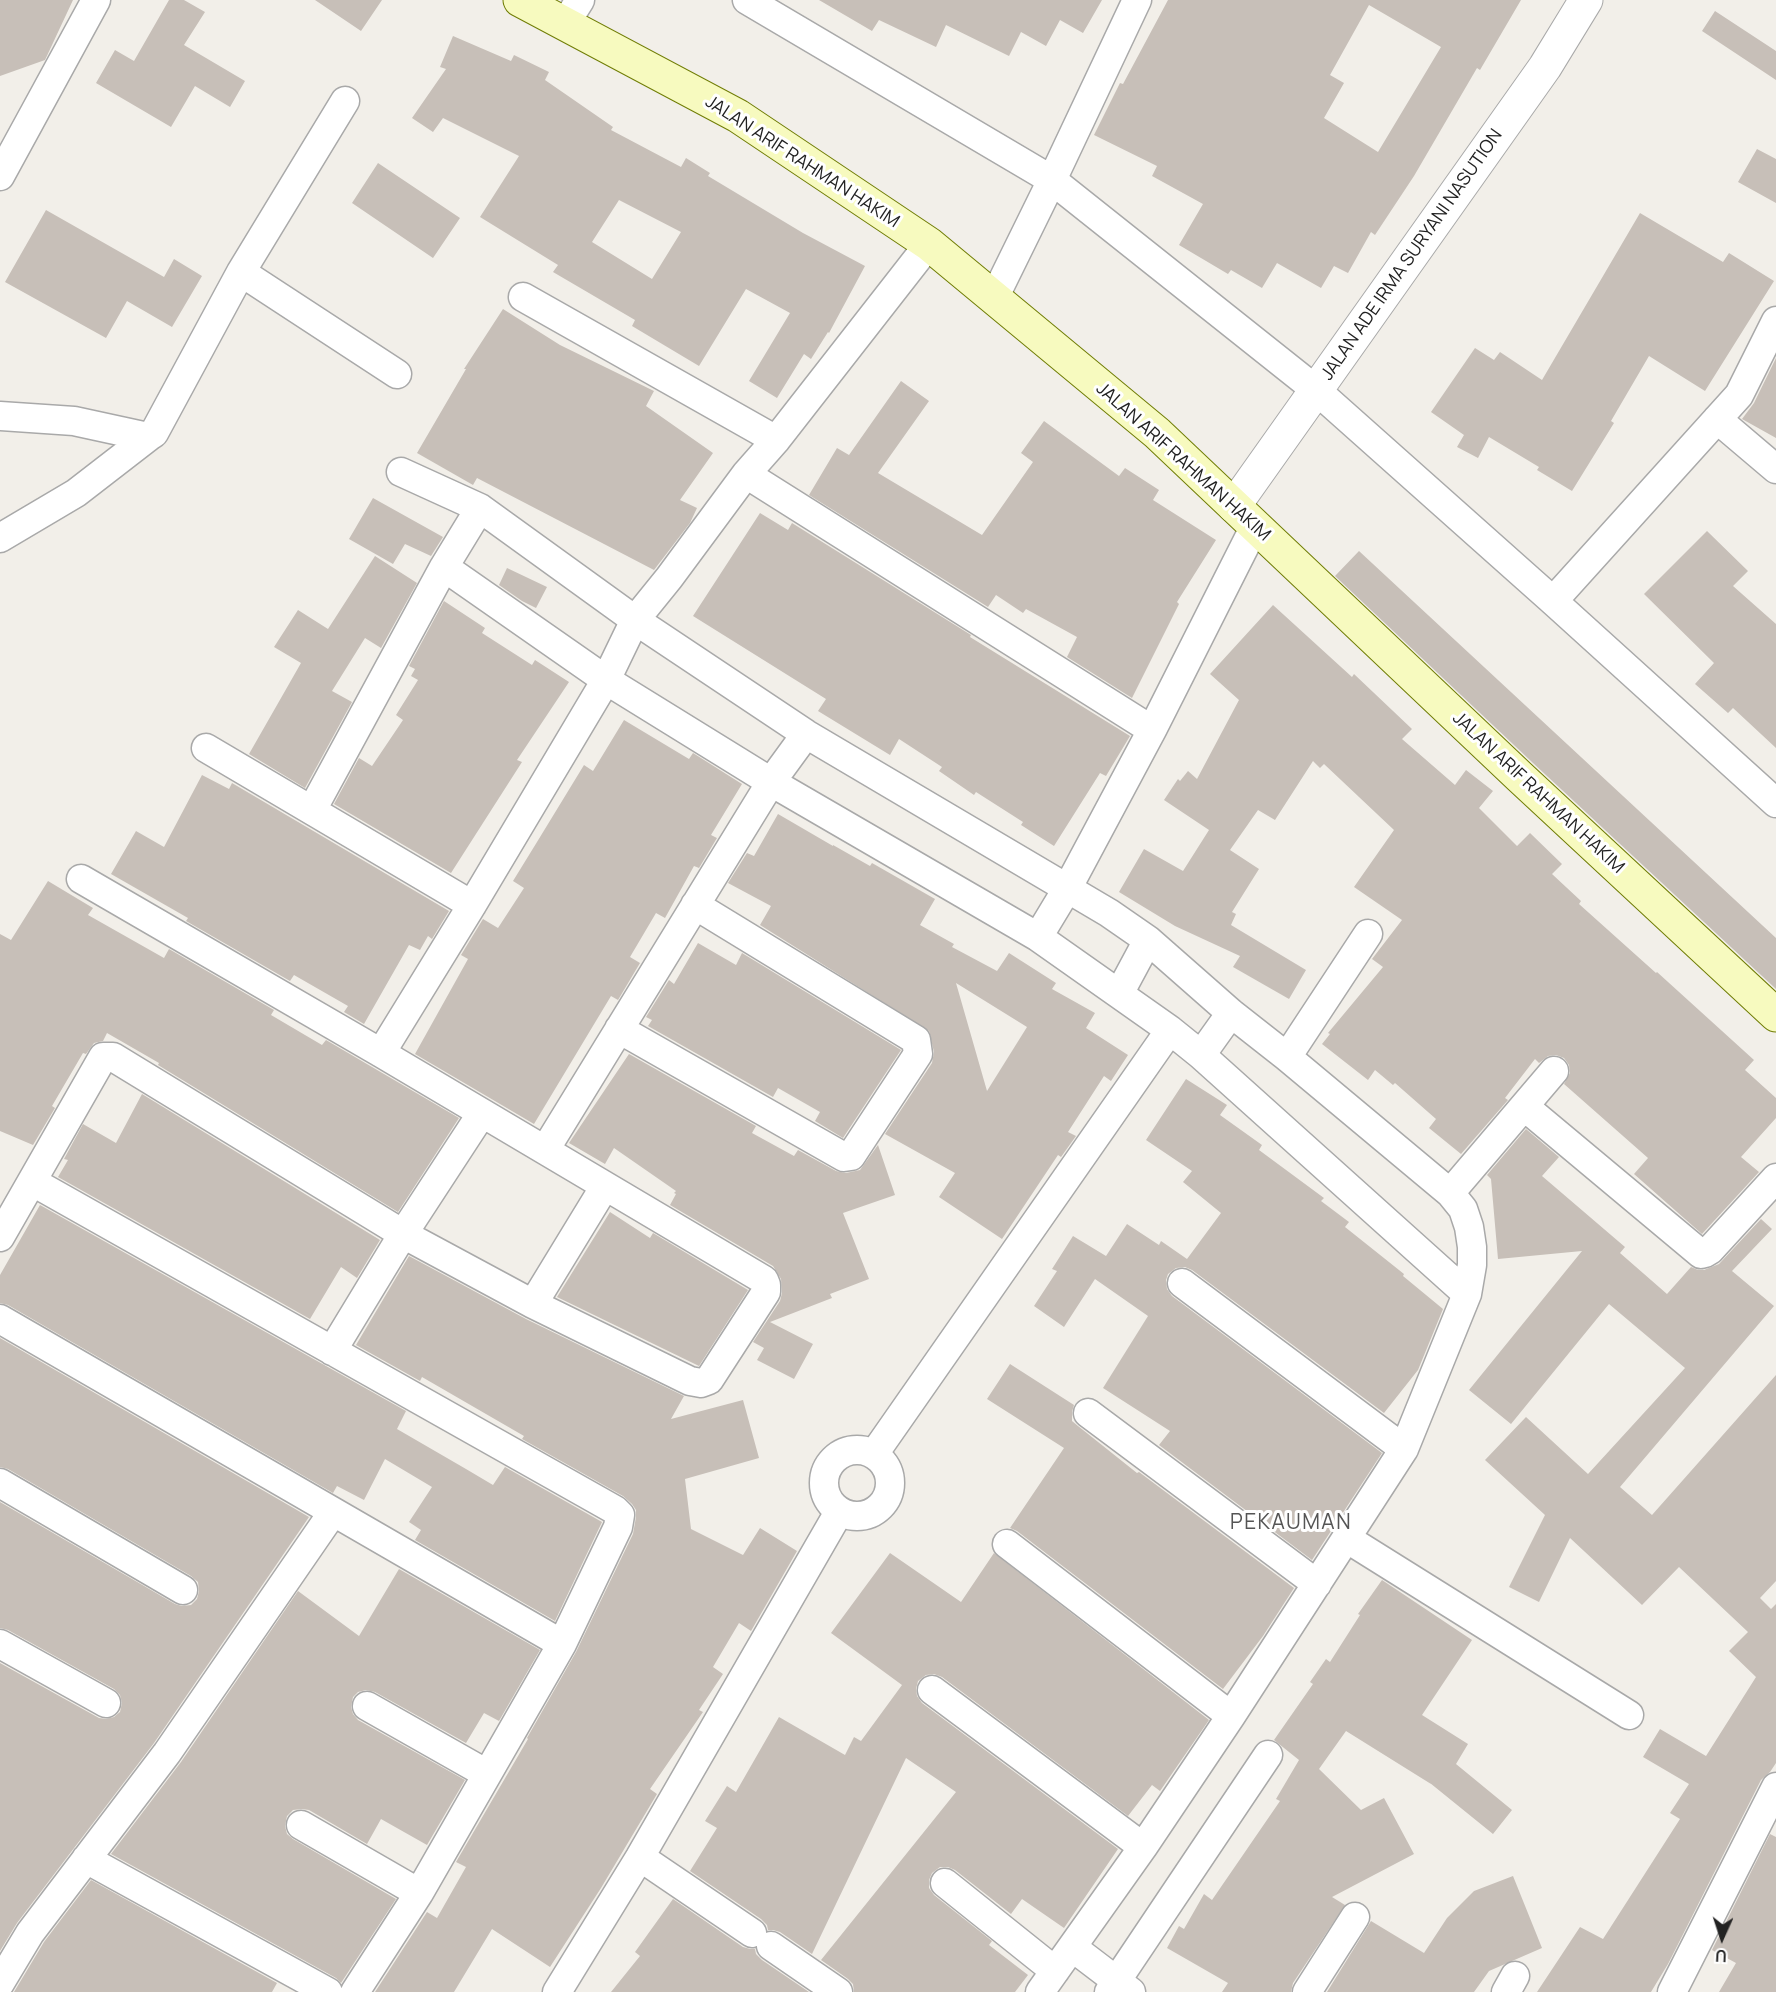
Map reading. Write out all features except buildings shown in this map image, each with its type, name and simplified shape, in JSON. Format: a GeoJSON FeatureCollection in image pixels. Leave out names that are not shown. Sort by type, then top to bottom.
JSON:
{"type":"FeatureCollection","features":[{"type":"Feature","properties":{"kind":"main road","name":"JALAN ARIF RAHMAN HAKIM"},"geometry":{"type":"LineString","coordinates":[[520,0],[572,12],[738,116],[929,244],[1157,434],[1511,769],[1776,1015]]}},
{"type":"Feature","properties":{"kind":"street"},"geometry":{"type":"LineString","coordinates":[[0,176],[96,0]]}},
{"type":"Feature","properties":{"kind":"street"},"geometry":{"type":"LineString","coordinates":[[747,0],[1052,180],[1316,390],[1776,803]]}},
{"type":"Feature","properties":{"kind":"street"},"geometry":{"type":"LineString","coordinates":[[994,298],[1137,0]]}},
{"type":"Feature","properties":{"kind":"street","name":"JALAN ADE IRMA SURYANI NASUTION"},"geometry":{"type":"LineString","coordinates":[[1244,516],[1316,390],[1545,67],[1586,0]]}},
{"type":"Feature","properties":{"kind":"street"},"geometry":{"type":"LineString","coordinates":[[0,538],[76,493],[157,429],[241,272],[345,101]]}},
{"type":"Feature","properties":{"kind":"street"},"geometry":{"type":"LineString","coordinates":[[381,1053],[472,906],[606,680],[635,620],[746,474],[776,440],[929,244]]}},
{"type":"Feature","properties":{"kind":"street"},"geometry":{"type":"LineString","coordinates":[[241,272],[397,374]]}},
{"type":"Feature","properties":{"kind":"street"},"geometry":{"type":"LineString","coordinates":[[523,297],[776,440]]}},
{"type":"Feature","properties":{"kind":"street"},"geometry":{"type":"LineString","coordinates":[[1553,601],[1739,395],[1776,321]]}},
{"type":"Feature","properties":{"kind":"street"},"geometry":{"type":"LineString","coordinates":[[0,416],[74,421],[131,434],[151,435]]}},
{"type":"Feature","properties":{"kind":"street"},"geometry":{"type":"LineString","coordinates":[[1717,419],[1776,469]]}},
{"type":"Feature","properties":{"kind":"street"},"geometry":{"type":"LineString","coordinates":[[401,472],[480,508],[635,620],[806,734],[1109,913],[1148,940],[1232,1013],[1450,1192],[1463,1209],[1468,1227],[1472,1265],[1467,1293],[1404,1449],[1231,1716],[1143,1847],[1047,1982],[945,1883]]}},
{"type":"Feature","properties":{"kind":"street"},"geometry":{"type":"LineString","coordinates":[[746,474],[1152,730]]}},
{"type":"Feature","properties":{"kind":"street"},"geometry":{"type":"LineString","coordinates":[[312,810],[444,567],[480,508]]}},
{"type":"Feature","properties":{"kind":"street"},"geometry":{"type":"LineString","coordinates":[[1038,937],[1067,889],[1152,730],[1244,516]]}},
{"type":"Feature","properties":{"kind":"street"},"geometry":{"type":"LineString","coordinates":[[444,567],[606,680],[771,782],[1038,937],[1170,1030],[1467,1293]]}},
{"type":"Feature","properties":{"kind":"street"},"geometry":{"type":"LineString","coordinates":[[545,1150],[771,782],[806,734]]}},
{"type":"Feature","properties":{"kind":"street"},"geometry":{"type":"LineString","coordinates":[[206,748],[472,906]]}},
{"type":"Feature","properties":{"kind":"street"},"geometry":{"type":"LineString","coordinates":[[0,1237],[103,1057],[113,1057],[403,1234],[533,1304],[690,1381],[701,1383],[709,1380],[766,1292],[764,1280],[381,1053],[81,879]]}},
{"type":"Feature","properties":{"kind":"street"},"geometry":{"type":"LineString","coordinates":[[619,1029],[844,1157],[851,1156],[918,1054],[916,1040],[695,905]]}},
{"type":"Feature","properties":{"kind":"street"},"geometry":{"type":"LineString","coordinates":[[1287,1057],[1368,934]]}},
{"type":"Feature","properties":{"kind":"street"},"geometry":{"type":"LineString","coordinates":[[1119,994],[1148,940]]}},
{"type":"Feature","properties":{"kind":"street"},"geometry":{"type":"LineString","coordinates":[[1201,1056],[1232,1013]]}},
{"type":"Feature","properties":{"kind":"street"},"geometry":{"type":"LineString","coordinates":[[874,1454],[1170,1030]]}},
{"type":"Feature","properties":{"kind":"street"},"geometry":{"type":"LineString","coordinates":[[1450,1192],[1554,1071]]}},
{"type":"Feature","properties":{"kind":"street"},"geometry":{"type":"LineString","coordinates":[[1525,1107],[1701,1254],[1710,1250],[1776,1178]]}},
{"type":"Feature","properties":{"kind":"street"},"geometry":{"type":"LineString","coordinates":[[332,1352],[403,1234],[482,1113]]}},
{"type":"Feature","properties":{"kind":"street"},"geometry":{"type":"LineString","coordinates":[[33,1182],[615,1510],[620,1515],[618,1527],[562,1644],[419,1893],[355,1992]]}},
{"type":"Feature","properties":{"kind":"street"},"geometry":{"type":"LineString","coordinates":[[533,1304],[605,1186]]}},
{"type":"Feature","properties":{"kind":"street"},"geometry":{"type":"LineString","coordinates":[[1182,1283],[1404,1449]]}},
{"type":"Feature","properties":{"kind":"street"},"geometry":{"type":"LineString","coordinates":[[0,1319],[562,1644]]}},
{"type":"Feature","properties":{"kind":"street"},"geometry":{"type":"LineString","coordinates":[[1088,1413],[1317,1584]]}},
{"type":"Feature","properties":{"kind":"street"},"geometry":{"type":"LineString","coordinates":[[851,1451],[874,1454],[883,1462],[888,1473],[890,1484],[888,1496],[873,1513],[850,1516],[839,1512],[830,1505],[823,1483],[825,1472],[831,1462],[840,1454],[851,1451]]}},
{"type":"Feature","properties":{"kind":"street"},"geometry":{"type":"LineString","coordinates":[[0,1483],[183,1590]]}},
{"type":"Feature","properties":{"kind":"street"},"geometry":{"type":"LineString","coordinates":[[0,1983],[30,1933],[167,1753],[333,1512]]}},
{"type":"Feature","properties":{"kind":"street"},"geometry":{"type":"LineString","coordinates":[[557,1992],[640,1857],[839,1512]]}},
{"type":"Feature","properties":{"kind":"street"},"geometry":{"type":"LineString","coordinates":[[1346,1538],[1629,1715]]}},
{"type":"Feature","properties":{"kind":"street"},"geometry":{"type":"LineString","coordinates":[[1007,1544],[1231,1716]]}},
{"type":"Feature","properties":{"kind":"street"},"geometry":{"type":"LineString","coordinates":[[0,1644],[106,1703]]}},
{"type":"Feature","properties":{"kind":"street"},"geometry":{"type":"LineString","coordinates":[[932,1690],[1143,1847]]}},
{"type":"Feature","properties":{"kind":"street"},"geometry":{"type":"LineString","coordinates":[[367,1706],[487,1774]]}},
{"type":"Feature","properties":{"kind":"street"},"geometry":{"type":"LineString","coordinates":[[1072,1947],[1119,1989],[1268,1755]]}},
{"type":"Feature","properties":{"kind":"street"},"geometry":{"type":"LineString","coordinates":[[1672,1992],[1772,1805]]}},
{"type":"Feature","properties":{"kind":"street"},"geometry":{"type":"LineString","coordinates":[[301,1825],[419,1893]]}},
{"type":"Feature","properties":{"kind":"street"},"geometry":{"type":"LineString","coordinates":[[640,1857],[838,1992]]}},
{"type":"Feature","properties":{"kind":"street"},"geometry":{"type":"LineString","coordinates":[[86,1859],[328,1992]]}},
{"type":"Feature","properties":{"kind":"street"},"geometry":{"type":"LineString","coordinates":[[1307,1992],[1355,1917]]}},
{"type":"Feature","properties":{"kind":"district","name":"PEKAUMAN"},"geometry":{"type":"Point","coordinates":[1291,1523]}}]}
